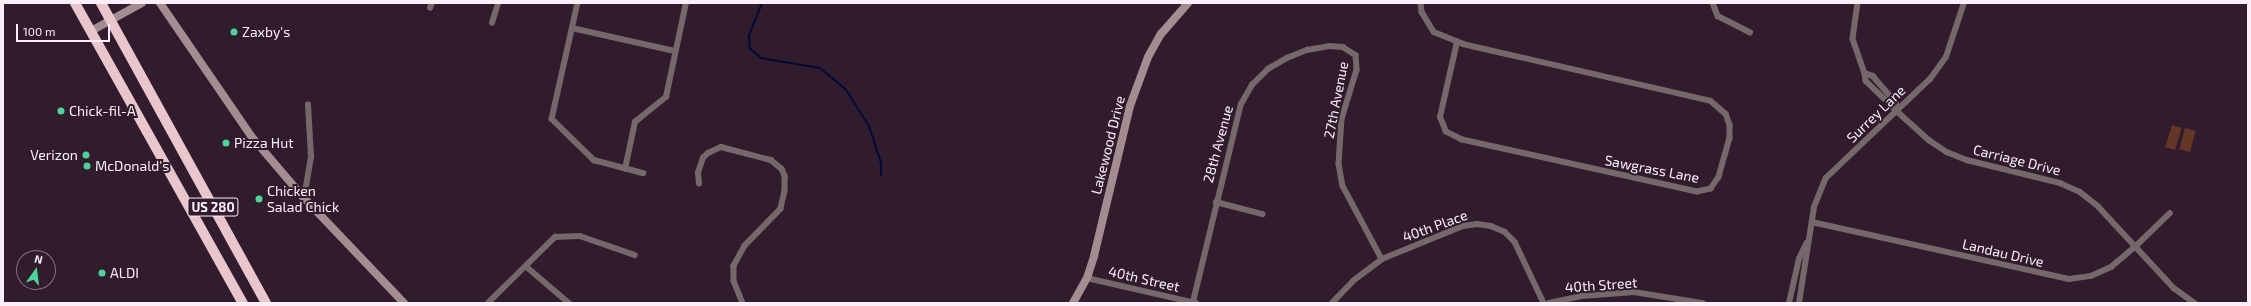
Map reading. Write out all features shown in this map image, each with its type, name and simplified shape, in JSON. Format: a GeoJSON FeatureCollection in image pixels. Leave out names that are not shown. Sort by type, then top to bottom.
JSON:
{"type":"FeatureCollection","features":[{"type":"Feature","properties":{"kind":"highway","name":"US 280"},"geometry":{"type":"LineString","coordinates":[[75,3],[243,303]]}},
{"type":"Feature","properties":{"kind":"highway","name":"US 280"},"geometry":{"type":"LineString","coordinates":[[101,3],[266,303]]}},
{"type":"Feature","properties":{"kind":"street"},"geometry":{"type":"LineString","coordinates":[[91,31],[142,3]]}},
{"type":"Feature","properties":{"kind":"street"},"geometry":{"type":"LineString","coordinates":[[160,3],[251,136],[304,198],[404,303]]}},
{"type":"Feature","properties":{"kind":"street"},"geometry":{"type":"LineString","coordinates":[[492,24],[498,3]]}},
{"type":"Feature","properties":{"kind":"street"},"geometry":{"type":"LineString","coordinates":[[578,3],[552,119],[588,156],[643,174]]}},
{"type":"Feature","properties":{"kind":"street"},"geometry":{"type":"LineString","coordinates":[[625,169],[635,122],[666,98],[686,3]]}},
{"type":"Feature","properties":{"kind":"street","name":"Lakewood Drive"},"geometry":{"type":"LineString","coordinates":[[1073,303],[1087,278],[1130,106],[1148,57],[1165,29],[1188,3]]}},
{"type":"Feature","properties":{"kind":"street","name":"Sawgrass Lane"},"geometry":{"type":"LineString","coordinates":[[1421,3],[1422,12],[1434,32],[1456,42],[1711,101],[1726,114],[1730,125],[1730,138],[1719,177],[1711,189],[1697,192],[1462,140],[1446,132],[1440,117],[1456,42]]}},
{"type":"Feature","properties":{"kind":"street"},"geometry":{"type":"LineString","coordinates":[[1713,3],[1718,16],[1750,32]]}},
{"type":"Feature","properties":{"kind":"street","name":"Carriage Drive"},"geometry":{"type":"LineString","coordinates":[[1858,3],[1853,39],[1865,73],[1874,76],[1896,102],[1898,112],[1947,152],[1974,162],[2060,183],[2080,192],[2098,206],[2174,288],[2195,303]]}},
{"type":"Feature","properties":{"kind":"street","name":"Surrey Lane"},"geometry":{"type":"LineString","coordinates":[[1789,303],[1799,259],[1807,242],[1819,192],[1826,178],[1898,112],[1930,79],[1946,57],[1964,3]]}},
{"type":"Feature","properties":{"kind":"street"},"geometry":{"type":"LineString","coordinates":[[572,28],[675,51]]}},
{"type":"Feature","properties":{"kind":"street","name":"28th Avenue"},"geometry":{"type":"LineString","coordinates":[[1194,303],[1234,125],[1241,104],[1252,84],[1268,69],[1287,58],[1307,50],[1329,46],[1343,47],[1356,55]]}},
{"type":"Feature","properties":{"kind":"street","name":"27th Avenue"},"geometry":{"type":"LineString","coordinates":[[1356,55],[1357,70],[1342,119],[1339,164],[1346,192],[1382,260]]}},
{"type":"Feature","properties":{"kind":"street"},"geometry":{"type":"LineString","coordinates":[[304,198],[311,157],[308,105]]}},
{"type":"Feature","properties":{"kind":"street"},"geometry":{"type":"LineString","coordinates":[[699,184],[698,173],[703,158],[708,153],[721,147],[771,160],[782,169],[785,176],[785,191],[781,209],[745,246],[734,266],[734,281],[743,303]]}},
{"type":"Feature","properties":{"kind":"street"},"geometry":{"type":"LineString","coordinates":[[1216,202],[1262,214]]}},
{"type":"Feature","properties":{"kind":"street","name":"Landau Drive"},"geometry":{"type":"LineString","coordinates":[[1812,222],[2070,279],[2091,276],[2111,267],[2136,246],[2170,213]]}},
{"type":"Feature","properties":{"kind":"street","name":"40th Place"},"geometry":{"type":"LineString","coordinates":[[1332,303],[1353,281],[1382,260],[1463,226],[1477,224],[1491,226],[1505,232],[1515,242],[1544,303]]}},
{"type":"Feature","properties":{"kind":"street"},"geometry":{"type":"LineString","coordinates":[[488,303],[527,267],[555,237],[564,235],[602,242],[635,255]]}},
{"type":"Feature","properties":{"kind":"street","name":"Surrey Lane"},"geometry":{"type":"LineString","coordinates":[[1799,303],[1807,259],[1807,242]]}},
{"type":"Feature","properties":{"kind":"street"},"geometry":{"type":"LineString","coordinates":[[527,267],[569,303]]}},
{"type":"Feature","properties":{"kind":"street","name":"40th Street"},"geometry":{"type":"LineString","coordinates":[[1087,278],[1194,303]]}},
{"type":"Feature","properties":{"kind":"street","name":"40th Street"},"geometry":{"type":"LineString","coordinates":[[1549,303],[1582,296],[1634,292],[1703,303]]}},
{"type":"Feature","properties":{"kind":"shaded area"},"geometry":{"type":"Polygon","coordinates":[[[2172,125],[2182,128],[2175,150],[2165,147],[2172,125]]]}},
{"type":"Feature","properties":{"kind":"shaded area"},"geometry":{"type":"Polygon","coordinates":[[[2185,128],[2196,131],[2190,152],[2179,149],[2185,128]]]}},
{"type":"Feature","properties":{"kind":"waterway"},"geometry":{"type":"LineString","coordinates":[[762,3],[749,36],[750,49],[761,58],[820,68],[846,90],[869,126],[881,162],[881,175]]}},
{"type":"Feature","properties":{"kind":"place","name":"Zaxby's"},"geometry":{"type":"Point","coordinates":[234,32]}},
{"type":"Feature","properties":{"kind":"place","name":"Chick-fil-A"},"geometry":{"type":"Point","coordinates":[61,111]}},
{"type":"Feature","properties":{"kind":"place","name":"Pizza Hut"},"geometry":{"type":"Point","coordinates":[226,143]}},
{"type":"Feature","properties":{"kind":"place","name":"Verizon"},"geometry":{"type":"Point","coordinates":[86,155]}},
{"type":"Feature","properties":{"kind":"place","name":"McDonald's"},"geometry":{"type":"Point","coordinates":[87,166]}},
{"type":"Feature","properties":{"kind":"place","name":"Chicken Salad Chick"},"geometry":{"type":"Point","coordinates":[259,199]}},
{"type":"Feature","properties":{"kind":"place","name":"ALDI"},"geometry":{"type":"Point","coordinates":[102,273]}}]}
